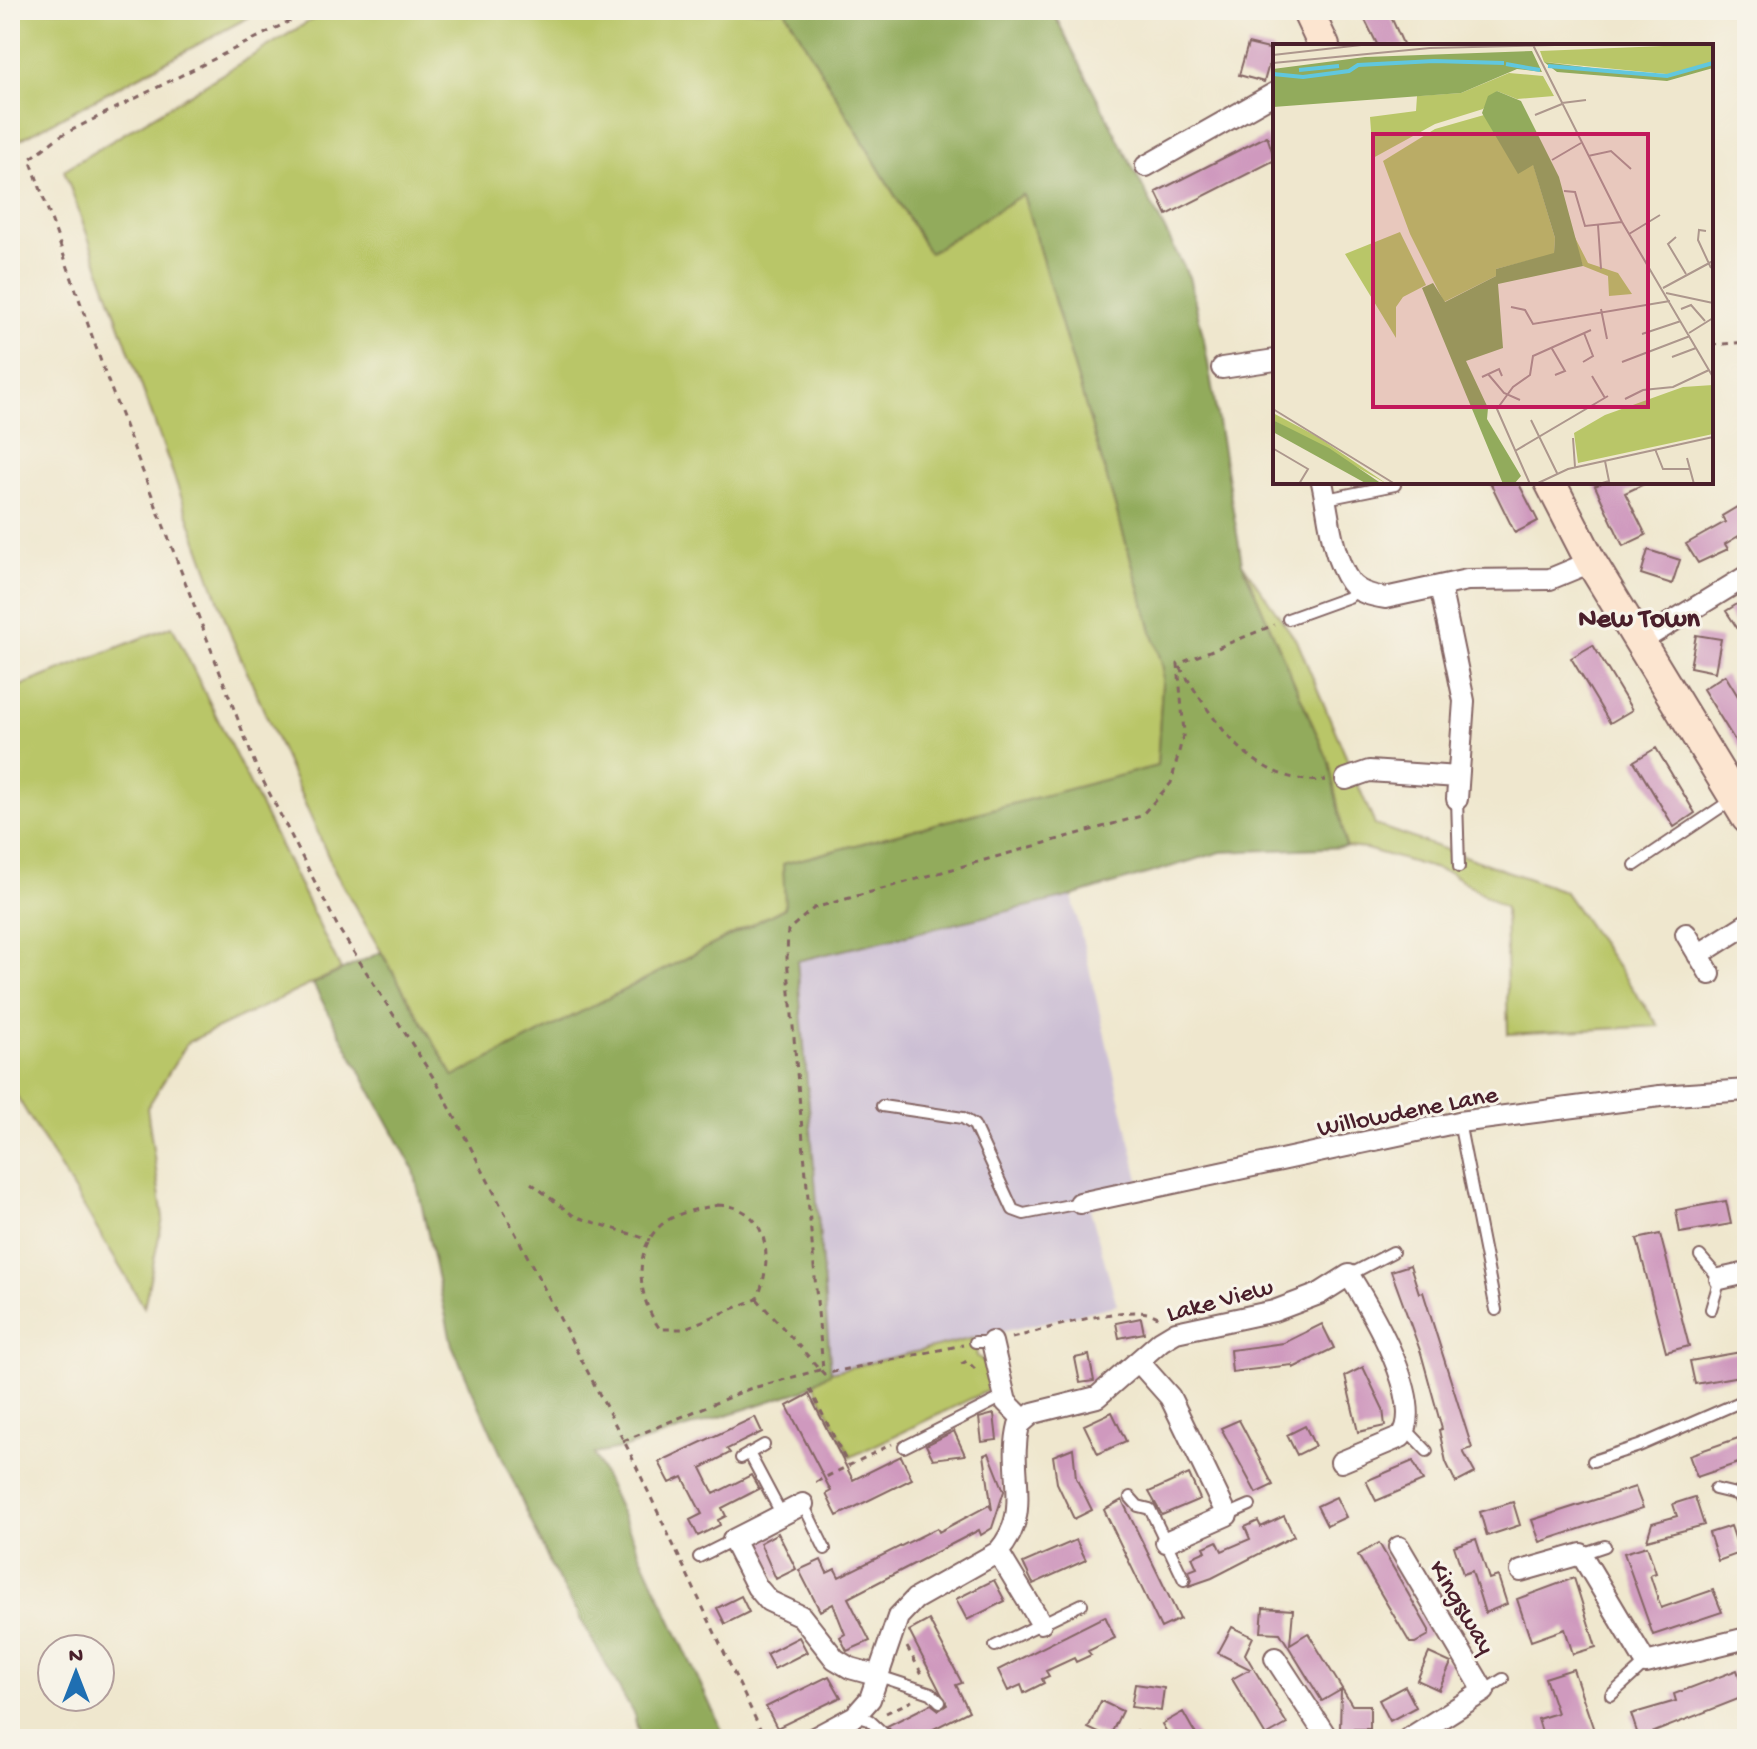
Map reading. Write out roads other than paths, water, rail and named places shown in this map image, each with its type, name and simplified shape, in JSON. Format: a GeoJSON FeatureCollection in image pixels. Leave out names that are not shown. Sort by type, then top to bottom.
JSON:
{"type":"FeatureCollection","features":[{"type":"Feature","properties":{"kind":"street"},"geometry":{"type":"LineString","coordinates":[[1307,10],[1323,44]]}},
{"type":"Feature","properties":{"kind":"street"},"geometry":{"type":"LineString","coordinates":[[1146,166],[1273,94]]}},
{"type":"Feature","properties":{"kind":"street"},"geometry":{"type":"LineString","coordinates":[[1222,368],[1273,360]]}},
{"type":"Feature","properties":{"kind":"street"},"geometry":{"type":"LineString","coordinates":[[1551,484],[1591,562],[1741,808]]}},
{"type":"Feature","properties":{"kind":"street"},"geometry":{"type":"LineString","coordinates":[[1324,491],[1336,547],[1350,582],[1359,589],[1385,598],[1467,580],[1550,579],[1591,562]]}},
{"type":"Feature","properties":{"kind":"street"},"geometry":{"type":"LineString","coordinates":[[1639,642],[1747,576]]}},
{"type":"Feature","properties":{"kind":"street"},"geometry":{"type":"LineString","coordinates":[[1440,586],[1464,701],[1457,799]]}},
{"type":"Feature","properties":{"kind":"street"},"geometry":{"type":"LineString","coordinates":[[1346,779],[1369,771],[1458,777]]}},
{"type":"Feature","properties":{"kind":"street"},"geometry":{"type":"LineString","coordinates":[[1698,955],[1747,924]]}},
{"type":"Feature","properties":{"kind":"street"},"geometry":{"type":"LineString","coordinates":[[1686,934],[1710,974]]}},
{"type":"Feature","properties":{"kind":"street","name":"Willowdene Lane"},"geometry":{"type":"LineString","coordinates":[[1080,1203],[1459,1122],[1660,1096],[1747,1090]]}},
{"type":"Feature","properties":{"kind":"street"},"geometry":{"type":"LineString","coordinates":[[1720,1279],[1747,1273]]}},
{"type":"Feature","properties":{"kind":"street"},"geometry":{"type":"LineString","coordinates":[[1341,1462],[1401,1437],[1409,1421],[1398,1372],[1369,1307],[1349,1275]]}},
{"type":"Feature","properties":{"kind":"street","name":"Lake View"},"geometry":{"type":"LineString","coordinates":[[1024,1420],[1033,1413],[1097,1397],[1161,1341],[1176,1332],[1274,1311],[1319,1294],[1349,1275]]}},
{"type":"Feature","properties":{"kind":"street"},"geometry":{"type":"LineString","coordinates":[[812,1739],[855,1716],[870,1699],[898,1617],[915,1599],[998,1552],[1015,1529],[1019,1490],[1017,1434],[1024,1420],[1008,1405],[984,1342]]}},
{"type":"Feature","properties":{"kind":"street"},"geometry":{"type":"LineString","coordinates":[[1139,1362],[1170,1397],[1227,1515],[1166,1542]]}},
{"type":"Feature","properties":{"kind":"street"},"geometry":{"type":"LineString","coordinates":[[803,1504],[733,1540],[757,1587],[769,1601],[801,1616],[835,1659],[850,1668],[879,1676]]}},
{"type":"Feature","properties":{"kind":"street","name":"Kingsway"},"geometry":{"type":"LineString","coordinates":[[1399,1547],[1484,1691],[1408,1739]]}},
{"type":"Feature","properties":{"kind":"street"},"geometry":{"type":"LineString","coordinates":[[998,1552],[1041,1623]]}},
{"type":"Feature","properties":{"kind":"street"},"geometry":{"type":"LineString","coordinates":[[1516,1564],[1581,1554],[1646,1663],[1747,1638]]}},
{"type":"Feature","properties":{"kind":"street"},"geometry":{"type":"LineString","coordinates":[[1275,1658],[1328,1739]]}},
{"type":"Feature","properties":{"kind":"lane"},"geometry":{"type":"LineString","coordinates":[[1324,491],[1395,485]]}},
{"type":"Feature","properties":{"kind":"lane"},"geometry":{"type":"LineString","coordinates":[[1288,619],[1349,597],[1359,589]]}},
{"type":"Feature","properties":{"kind":"lane"},"geometry":{"type":"LineString","coordinates":[[1457,799],[1459,867]]}},
{"type":"Feature","properties":{"kind":"lane"},"geometry":{"type":"LineString","coordinates":[[1635,865],[1741,808]]}},
{"type":"Feature","properties":{"kind":"lane"},"geometry":{"type":"LineString","coordinates":[[882,1106],[963,1118],[974,1125],[1013,1210],[1024,1214],[1080,1203]]}},
{"type":"Feature","properties":{"kind":"lane"},"geometry":{"type":"LineString","coordinates":[[1459,1122],[1496,1310]]}},
{"type":"Feature","properties":{"kind":"lane","name":"Lake View"},"geometry":{"type":"LineString","coordinates":[[1349,1275],[1379,1256],[1393,1252]]}},
{"type":"Feature","properties":{"kind":"lane"},"geometry":{"type":"LineString","coordinates":[[1700,1256],[1720,1279],[1711,1309]]}},
{"type":"Feature","properties":{"kind":"lane"},"geometry":{"type":"LineString","coordinates":[[904,1447],[1005,1396]]}},
{"type":"Feature","properties":{"kind":"lane"},"geometry":{"type":"LineString","coordinates":[[1593,1461],[1639,1446],[1747,1399]]}},
{"type":"Feature","properties":{"kind":"lane"},"geometry":{"type":"LineString","coordinates":[[1407,1430],[1427,1451]]}},
{"type":"Feature","properties":{"kind":"lane"},"geometry":{"type":"LineString","coordinates":[[764,1445],[745,1456],[782,1515]]}},
{"type":"Feature","properties":{"kind":"lane"},"geometry":{"type":"LineString","coordinates":[[1715,1489],[1746,1497]]}},
{"type":"Feature","properties":{"kind":"lane"},"geometry":{"type":"LineString","coordinates":[[1130,1497],[1138,1506],[1150,1509],[1184,1580]]}},
{"type":"Feature","properties":{"kind":"lane"},"geometry":{"type":"LineString","coordinates":[[803,1504],[825,1549]]}},
{"type":"Feature","properties":{"kind":"lane"},"geometry":{"type":"LineString","coordinates":[[1227,1515],[1250,1505]]}},
{"type":"Feature","properties":{"kind":"lane"},"geometry":{"type":"LineString","coordinates":[[699,1557],[733,1540]]}},
{"type":"Feature","properties":{"kind":"lane"},"geometry":{"type":"LineString","coordinates":[[1581,1554],[1605,1546]]}},
{"type":"Feature","properties":{"kind":"lane"},"geometry":{"type":"LineString","coordinates":[[995,1646],[1082,1604]]}},
{"type":"Feature","properties":{"kind":"lane"},"geometry":{"type":"LineString","coordinates":[[1611,1695],[1646,1663]]}},
{"type":"Feature","properties":{"kind":"lane"},"geometry":{"type":"LineString","coordinates":[[879,1676],[931,1693],[940,1702]]}},
{"type":"Feature","properties":{"kind":"lane","name":"Kingsway"},"geometry":{"type":"LineString","coordinates":[[1484,1691],[1503,1679]]}},
{"type":"Feature","properties":{"kind":"lane"},"geometry":{"type":"LineString","coordinates":[[855,1716],[869,1720],[883,1733]]}},
{"type":"Feature","properties":{"kind":"district","name":"New Town"},"geometry":{"type":"Point","coordinates":[1639,616]}}]}
